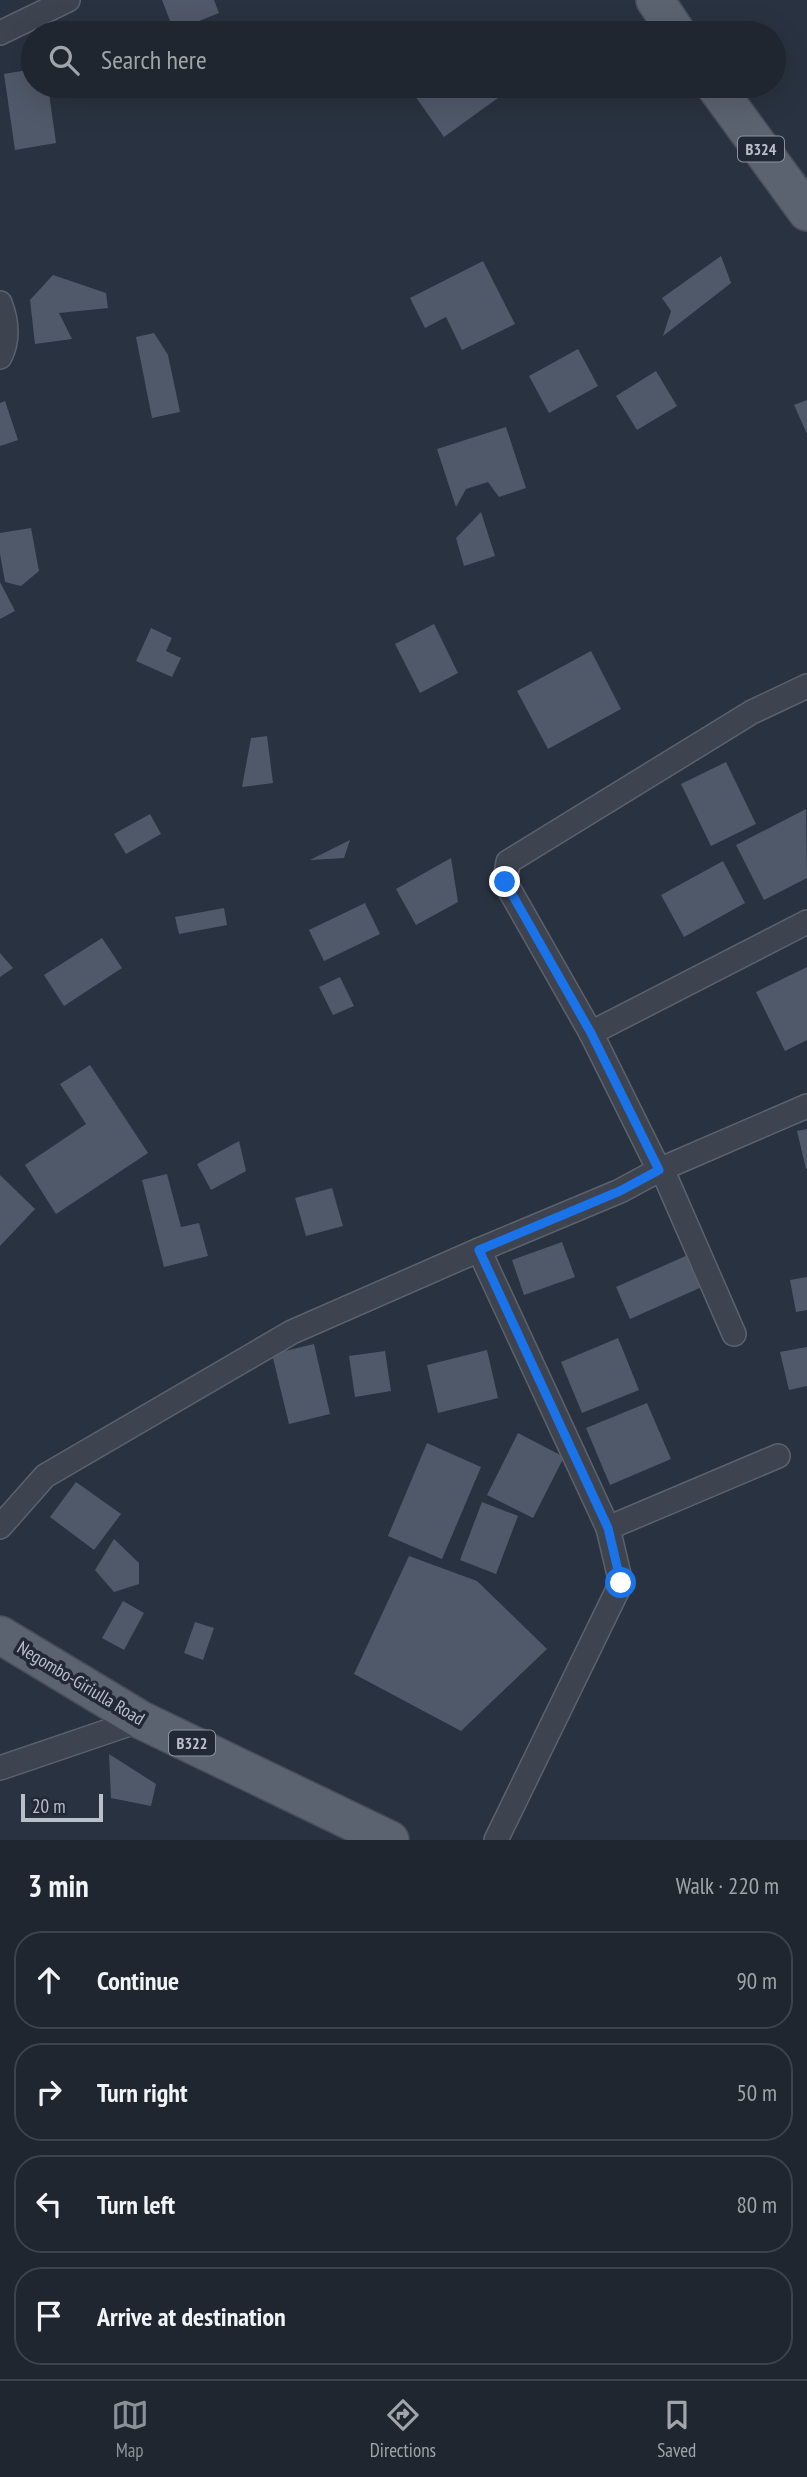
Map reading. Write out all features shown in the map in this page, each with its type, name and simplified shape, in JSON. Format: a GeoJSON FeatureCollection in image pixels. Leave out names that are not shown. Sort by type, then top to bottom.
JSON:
{"type":"FeatureCollection","features":[{"type":"Feature","properties":{"kind":"main road"},"geometry":{"type":"LineString","coordinates":[[655,0],[669,21]]}},
{"type":"Feature","properties":{"kind":"main road","name":"B324"},"geometry":{"type":"LineString","coordinates":[[724,98],[802,196]]}},
{"type":"Feature","properties":{"kind":"main road","name":"Negombo-Giriulla Road"},"geometry":{"type":"LineString","coordinates":[[0,1634],[141,1720],[390,1840]]}},
{"type":"Feature","properties":{"kind":"street"},"geometry":{"type":"LineString","coordinates":[[25,21],[68,0]]}},
{"type":"Feature","properties":{"kind":"street"},"geometry":{"type":"LineString","coordinates":[[0,33],[21,23]]}},
{"type":"Feature","properties":{"kind":"street"},"geometry":{"type":"LineString","coordinates":[[0,303],[5,316],[6,331],[6,345],[0,357]]}},
{"type":"Feature","properties":{"kind":"street"},"geometry":{"type":"LineString","coordinates":[[734,1334],[660,1169],[591,1033],[505,882],[508,862],[752,712],[807,686]]}},
{"type":"Feature","properties":{"kind":"street"},"geometry":{"type":"LineString","coordinates":[[591,1033],[807,922]]}},
{"type":"Feature","properties":{"kind":"street"},"geometry":{"type":"LineString","coordinates":[[0,1527],[45,1476],[280,1338],[620,1191],[660,1169],[807,1106]]}},
{"type":"Feature","properties":{"kind":"street"},"geometry":{"type":"LineString","coordinates":[[479,1250],[608,1528],[621,1583],[496,1840]]}},
{"type":"Feature","properties":{"kind":"street"},"geometry":{"type":"LineString","coordinates":[[608,1528],[778,1456]]}},
{"type":"Feature","properties":{"kind":"street"},"geometry":{"type":"LineString","coordinates":[[0,1768],[141,1720]]}},
{"type":"Feature","properties":{"kind":"building"},"geometry":{"type":"Polygon","coordinates":[[[162,0],[214,0],[219,13],[199,21],[170,21],[162,0]]]}},
{"type":"Feature","properties":{"kind":"building"},"geometry":{"type":"Polygon","coordinates":[[[21,71],[21,98],[50,98],[56,143],[15,150],[4,74],[21,71]]]}},
{"type":"Feature","properties":{"kind":"building"},"geometry":{"type":"Polygon","coordinates":[[[416,98],[498,98],[444,137],[416,98]]]}},
{"type":"Feature","properties":{"kind":"building"},"geometry":{"type":"Polygon","coordinates":[[[721,256],[731,283],[663,336],[671,311],[662,298],[721,256]]]}},
{"type":"Feature","properties":{"kind":"building"},"geometry":{"type":"Polygon","coordinates":[[[483,261],[515,324],[462,350],[446,317],[425,328],[410,298],[483,261]]]}},
{"type":"Feature","properties":{"kind":"building"},"geometry":{"type":"Polygon","coordinates":[[[53,275],[106,293],[108,308],[59,313],[72,339],[35,344],[30,300],[53,275]]]}},
{"type":"Feature","properties":{"kind":"building"},"geometry":{"type":"Polygon","coordinates":[[[154,333],[168,355],[180,412],[152,418],[136,337],[154,333]]]}},
{"type":"Feature","properties":{"kind":"building"},"geometry":{"type":"Polygon","coordinates":[[[578,349],[598,386],[549,413],[529,376],[578,349]]]}},
{"type":"Feature","properties":{"kind":"building"},"geometry":{"type":"Polygon","coordinates":[[[656,371],[677,406],[637,430],[616,396],[656,371]]]}},
{"type":"Feature","properties":{"kind":"building"},"geometry":{"type":"Polygon","coordinates":[[[807,400],[807,434],[794,405],[807,400]]]}},
{"type":"Feature","properties":{"kind":"building"},"geometry":{"type":"Polygon","coordinates":[[[5,401],[18,440],[0,446],[0,403],[5,401]]]}},
{"type":"Feature","properties":{"kind":"building"},"geometry":{"type":"Polygon","coordinates":[[[506,427],[526,488],[499,497],[488,482],[466,489],[456,507],[437,449],[506,427]]]}},
{"type":"Feature","properties":{"kind":"building"},"geometry":{"type":"Polygon","coordinates":[[[481,512],[495,556],[464,566],[456,538],[481,512]]]}},
{"type":"Feature","properties":{"kind":"building"},"geometry":{"type":"Polygon","coordinates":[[[31,528],[39,571],[21,586],[5,582],[0,554],[0,533],[31,528]]]}},
{"type":"Feature","properties":{"kind":"building"},"geometry":{"type":"Polygon","coordinates":[[[0,582],[15,611],[0,619],[0,582]]]}},
{"type":"Feature","properties":{"kind":"building"},"geometry":{"type":"Polygon","coordinates":[[[434,624],[458,673],[420,693],[395,644],[434,624]]]}},
{"type":"Feature","properties":{"kind":"building"},"geometry":{"type":"Polygon","coordinates":[[[151,628],[172,638],[166,651],[181,658],[172,677],[136,661],[151,628]]]}},
{"type":"Feature","properties":{"kind":"building"},"geometry":{"type":"Polygon","coordinates":[[[591,651],[621,709],[548,749],[517,691],[591,651]]]}},
{"type":"Feature","properties":{"kind":"building"},"geometry":{"type":"Polygon","coordinates":[[[267,736],[273,783],[242,787],[251,738],[267,736]]]}},
{"type":"Feature","properties":{"kind":"building"},"geometry":{"type":"Polygon","coordinates":[[[726,762],[756,824],[711,846],[681,784],[726,762]]]}},
{"type":"Feature","properties":{"kind":"building"},"geometry":{"type":"Polygon","coordinates":[[[806,809],[807,878],[764,900],[736,845],[806,809]]]}},
{"type":"Feature","properties":{"kind":"building"},"geometry":{"type":"Polygon","coordinates":[[[150,814],[161,834],[126,854],[114,834],[150,814]]]}},
{"type":"Feature","properties":{"kind":"building"},"geometry":{"type":"Polygon","coordinates":[[[350,840],[344,858],[310,860],[350,840]]]}},
{"type":"Feature","properties":{"kind":"building"},"geometry":{"type":"Polygon","coordinates":[[[451,858],[458,902],[416,925],[396,889],[451,858]]]}},
{"type":"Feature","properties":{"kind":"building"},"geometry":{"type":"Polygon","coordinates":[[[723,861],[745,903],[684,937],[661,895],[723,861]]]}},
{"type":"Feature","properties":{"kind":"building"},"geometry":{"type":"Polygon","coordinates":[[[365,903],[380,934],[324,961],[309,930],[365,903]]]}},
{"type":"Feature","properties":{"kind":"building"},"geometry":{"type":"Polygon","coordinates":[[[224,908],[227,925],[179,934],[175,917],[224,908]]]}},
{"type":"Feature","properties":{"kind":"building"},"geometry":{"type":"Polygon","coordinates":[[[102,938],[122,968],[64,1006],[44,975],[102,938]]]}},
{"type":"Feature","properties":{"kind":"building"},"geometry":{"type":"Polygon","coordinates":[[[0,953],[13,968],[0,977],[0,953]]]}},
{"type":"Feature","properties":{"kind":"building"},"geometry":{"type":"Polygon","coordinates":[[[807,967],[807,1040],[785,1051],[756,992],[807,967]]]}},
{"type":"Feature","properties":{"kind":"building"},"geometry":{"type":"Polygon","coordinates":[[[340,977],[354,1006],[333,1015],[319,987],[340,977]]]}},
{"type":"Feature","properties":{"kind":"building"},"geometry":{"type":"Polygon","coordinates":[[[90,1065],[148,1153],[56,1214],[25,1165],[86,1124],[60,1084],[90,1065]]]}},
{"type":"Feature","properties":{"kind":"building"},"geometry":{"type":"Polygon","coordinates":[[[807,1129],[807,1169],[806,1169],[797,1131],[807,1129]]]}},
{"type":"Feature","properties":{"kind":"building"},"geometry":{"type":"Polygon","coordinates":[[[239,1141],[246,1171],[211,1190],[197,1164],[239,1141]]]}},
{"type":"Feature","properties":{"kind":"building"},"geometry":{"type":"Polygon","coordinates":[[[167,1174],[181,1227],[199,1223],[208,1256],[164,1267],[142,1180],[167,1174]]]}},
{"type":"Feature","properties":{"kind":"building"},"geometry":{"type":"Polygon","coordinates":[[[0,1175],[35,1209],[0,1246],[0,1175]]]}},
{"type":"Feature","properties":{"kind":"building"},"geometry":{"type":"Polygon","coordinates":[[[332,1188],[343,1226],[306,1236],[295,1198],[332,1188]]]}},
{"type":"Feature","properties":{"kind":"building"},"geometry":{"type":"Polygon","coordinates":[[[562,1242],[575,1277],[524,1295],[512,1260],[562,1242]]]}},
{"type":"Feature","properties":{"kind":"building"},"geometry":{"type":"Polygon","coordinates":[[[690,1254],[704,1286],[630,1319],[616,1287],[690,1254]]]}},
{"type":"Feature","properties":{"kind":"building"},"geometry":{"type":"Polygon","coordinates":[[[807,1277],[807,1310],[796,1312],[790,1280],[807,1277]]]}},
{"type":"Feature","properties":{"kind":"building"},"geometry":{"type":"Polygon","coordinates":[[[618,1338],[639,1390],[582,1413],[561,1362],[618,1338]]]}},
{"type":"Feature","properties":{"kind":"building"},"geometry":{"type":"Polygon","coordinates":[[[314,1344],[330,1414],[289,1424],[272,1354],[314,1344]]]}},
{"type":"Feature","properties":{"kind":"building"},"geometry":{"type":"Polygon","coordinates":[[[807,1347],[807,1386],[789,1390],[780,1352],[807,1347]]]}},
{"type":"Feature","properties":{"kind":"building"},"geometry":{"type":"Polygon","coordinates":[[[487,1350],[498,1398],[438,1413],[427,1365],[487,1350]]]}},
{"type":"Feature","properties":{"kind":"building"},"geometry":{"type":"Polygon","coordinates":[[[385,1351],[391,1391],[355,1397],[349,1356],[385,1351]]]}},
{"type":"Feature","properties":{"kind":"building"},"geometry":{"type":"Polygon","coordinates":[[[647,1403],[671,1459],[610,1485],[586,1428],[647,1403]]]}},
{"type":"Feature","properties":{"kind":"building"},"geometry":{"type":"Polygon","coordinates":[[[518,1433],[564,1457],[533,1518],[487,1495],[518,1433]]]}},
{"type":"Feature","properties":{"kind":"building"},"geometry":{"type":"Polygon","coordinates":[[[427,1443],[481,1467],[442,1559],[388,1536],[427,1443]]]}},
{"type":"Feature","properties":{"kind":"building"},"geometry":{"type":"Polygon","coordinates":[[[76,1482],[121,1514],[94,1550],[50,1517],[76,1482]]]}},
{"type":"Feature","properties":{"kind":"building"},"geometry":{"type":"Polygon","coordinates":[[[482,1502],[518,1516],[496,1574],[460,1560],[482,1502]]]}},
{"type":"Feature","properties":{"kind":"building"},"geometry":{"type":"Polygon","coordinates":[[[114,1539],[139,1563],[139,1584],[114,1592],[95,1570],[114,1539]]]}},
{"type":"Feature","properties":{"kind":"building"},"geometry":{"type":"Polygon","coordinates":[[[409,1556],[477,1581],[547,1649],[461,1731],[354,1674],[409,1556]]]}},
{"type":"Feature","properties":{"kind":"building"},"geometry":{"type":"Polygon","coordinates":[[[123,1601],[144,1613],[124,1650],[102,1638],[123,1601]]]}},
{"type":"Feature","properties":{"kind":"building"},"geometry":{"type":"Polygon","coordinates":[[[195,1622],[214,1628],[203,1660],[184,1653],[195,1622]]]}},
{"type":"Feature","properties":{"kind":"building"},"geometry":{"type":"Polygon","coordinates":[[[109,1754],[156,1784],[151,1806],[111,1798],[109,1754]]]}},
{"type":"Feature","properties":{"kind":"route"},"geometry":{"type":"LineString","coordinates":[[505,882],[591,1033],[659,1170],[620,1191],[479,1250],[608,1528],[621,1583]]}}]}
